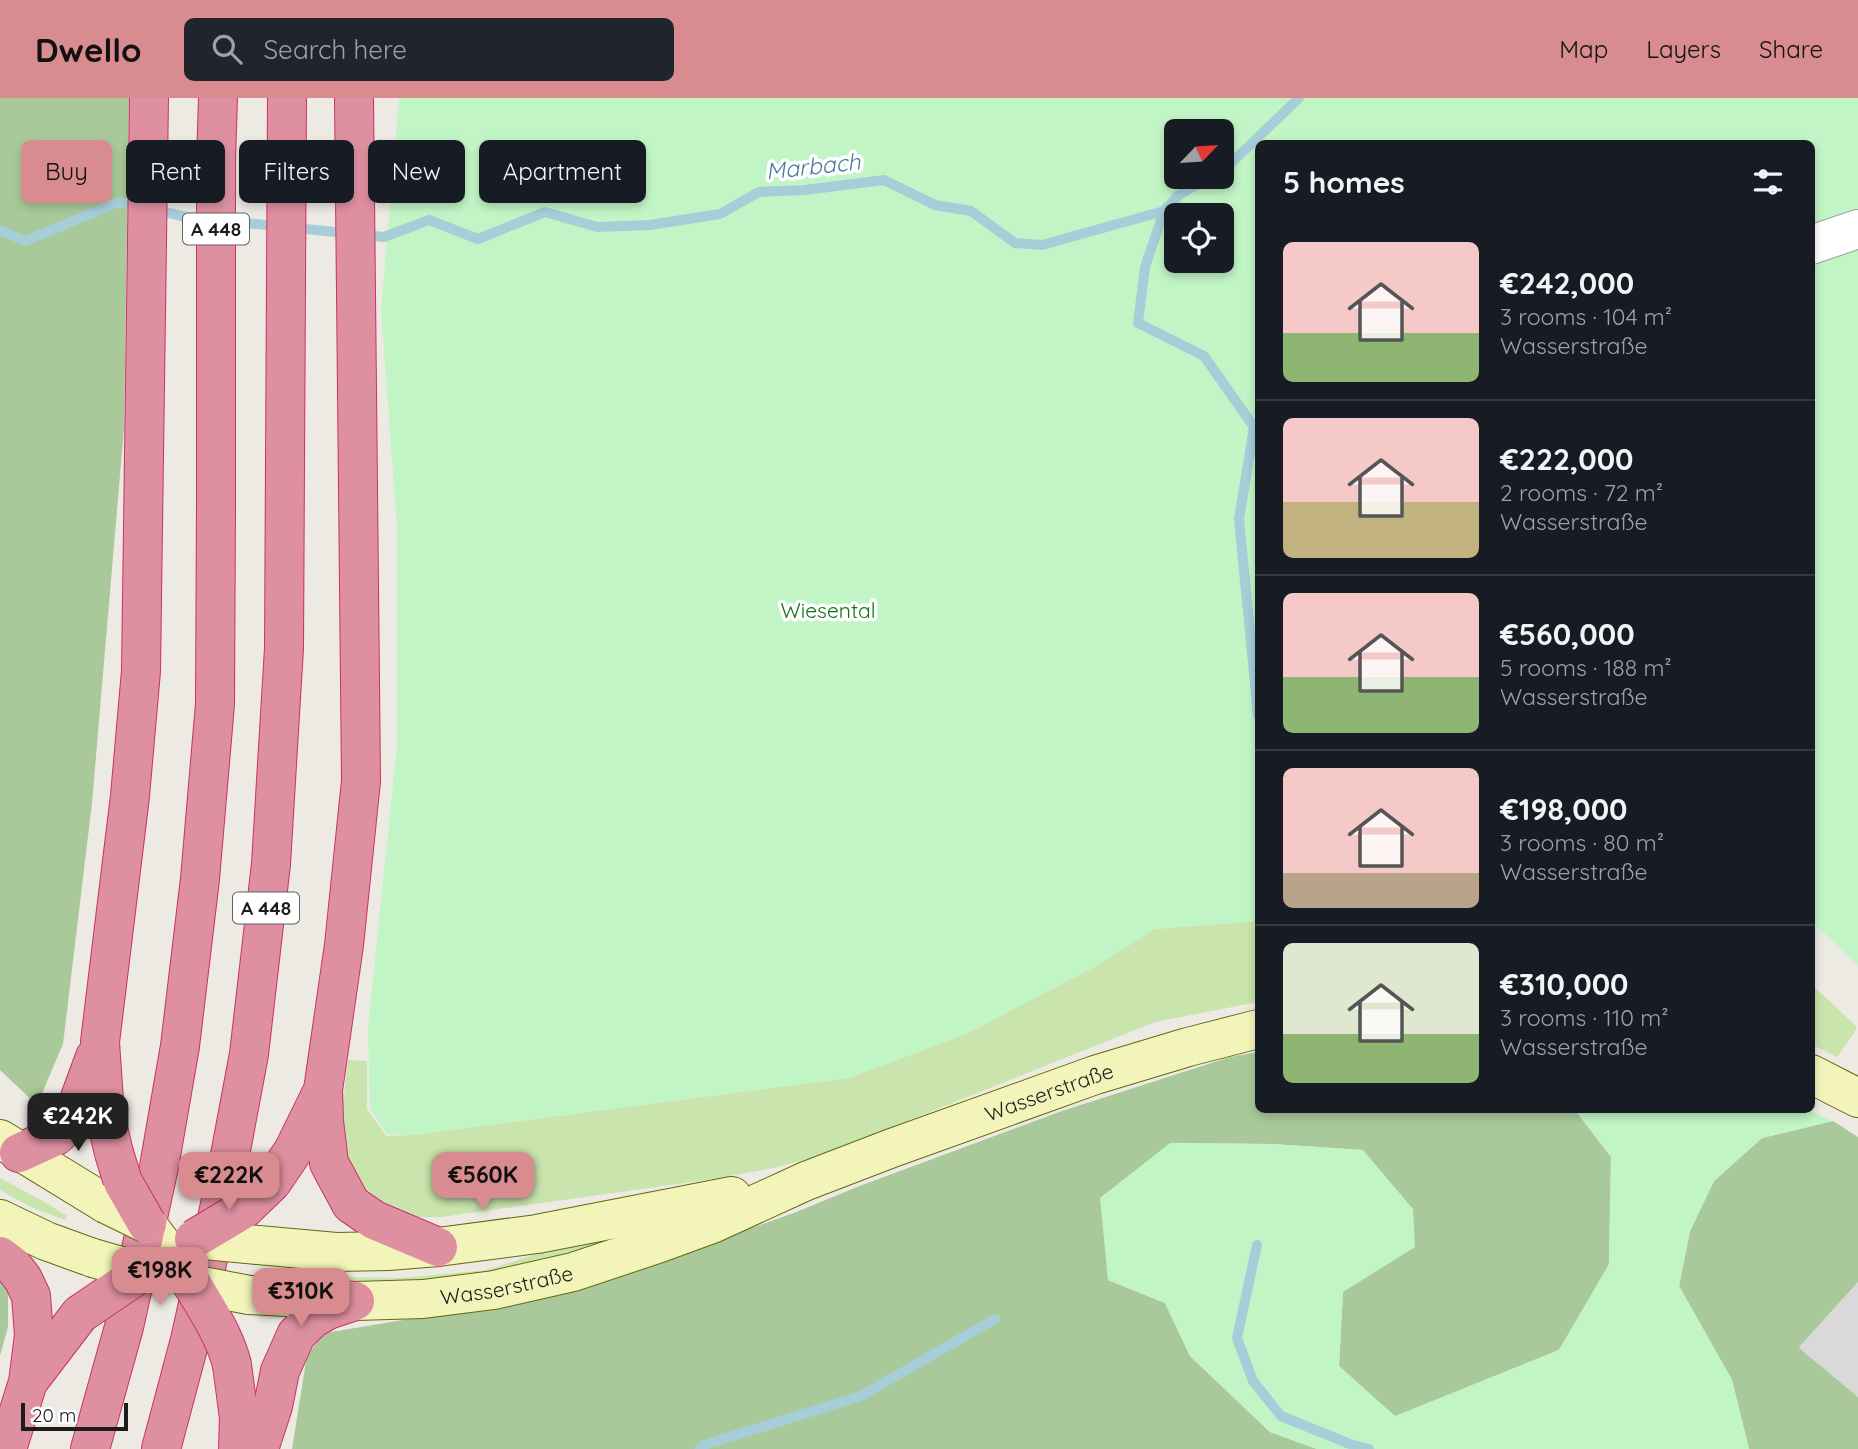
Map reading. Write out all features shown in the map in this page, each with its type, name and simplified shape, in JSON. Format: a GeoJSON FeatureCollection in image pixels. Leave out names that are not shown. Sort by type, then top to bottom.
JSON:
{"type":"FeatureCollection","features":[{"type":"Feature","properties":{"kind":"highway"},"geometry":{"type":"LineString","coordinates":[[147,1224],[123,1182],[114,1153],[105,1115],[100,1042],[131,796],[141,671],[149,98]]}},
{"type":"Feature","properties":{"kind":"highway","name":"A 448"},"geometry":{"type":"LineString","coordinates":[[90,1449],[124,1327],[159,1167],[180,1046],[200,879],[215,704],[218,98]]}},
{"type":"Feature","properties":{"kind":"highway","name":"A 448"},"geometry":{"type":"LineString","coordinates":[[161,1449],[190,1340],[225,1182],[253,1027],[271,864],[284,648],[287,98]]}},
{"type":"Feature","properties":{"kind":"highway"},"geometry":{"type":"LineString","coordinates":[[354,98],[361,781],[344,945],[323,1090],[324,1121],[329,1163],[351,1204],[374,1220],[438,1247]]}},
{"type":"Feature","properties":{"kind":"highway"},"geometry":{"type":"LineString","coordinates":[[10,1146],[56,1136],[71,1122],[100,1042]]}},
{"type":"Feature","properties":{"kind":"highway"},"geometry":{"type":"LineString","coordinates":[[29,1382],[80,1314],[175,1262],[244,1209],[272,1182],[293,1151],[323,1090]]}},
{"type":"Feature","properties":{"kind":"highway"},"geometry":{"type":"LineString","coordinates":[[0,1256],[13,1266],[31,1296],[34,1335],[29,1382],[7,1449]]}},
{"type":"Feature","properties":{"kind":"highway"},"geometry":{"type":"LineString","coordinates":[[175,1262],[219,1331],[229,1353],[239,1418],[237,1449]]}},
{"type":"Feature","properties":{"kind":"highway"},"geometry":{"type":"LineString","coordinates":[[259,1449],[273,1406],[279,1371],[296,1335],[312,1319],[328,1310],[355,1301]]}},
{"type":"Feature","properties":{"kind":"main road","name":"Wasserstraße"},"geometry":{"type":"LineString","coordinates":[[10,1146],[106,1204],[147,1224],[175,1262],[249,1295],[355,1301],[423,1299],[494,1290],[573,1272],[660,1244],[712,1224],[806,1181],[892,1148],[1095,1075],[1255,1030]]}},
{"type":"Feature","properties":{"kind":"main road"},"geometry":{"type":"LineString","coordinates":[[1815,1076],[1858,1098]]}},
{"type":"Feature","properties":{"kind":"main road","name":"Wasserstraße"},"geometry":{"type":"LineString","coordinates":[[0,1219],[46,1241],[93,1258],[175,1262],[258,1245],[336,1252],[438,1247],[562,1230],[806,1181]]}},
{"type":"Feature","properties":{"kind":"street"},"geometry":{"type":"LineString","coordinates":[[1815,244],[1858,229]]}},
{"type":"Feature","properties":{"kind":"shaded area"},"geometry":{"type":"Polygon","coordinates":[[[1858,1282],[1858,1397],[1799,1347],[1858,1282]]]}},
{"type":"Feature","properties":{"kind":"green space"},"geometry":{"type":"Polygon","coordinates":[[[0,98],[129,98],[128,140],[126,140],[124,428],[92,803],[63,1044],[37,1105],[0,1070],[0,98]]]}},
{"type":"Feature","properties":{"kind":"green space","name":"Wiesental"},"geometry":{"type":"Polygon","coordinates":[[[399,98],[1858,98],[1858,965],[1815,925],[1815,140],[1255,140],[1255,921],[1155,929],[1094,967],[966,1034],[849,1078],[413,1135],[387,1134],[370,1109],[368,1028],[397,745],[397,527],[381,310],[390,203],[465,203],[465,140],[395,140],[399,98]]]}},
{"type":"Feature","properties":{"kind":"green space"},"geometry":{"type":"Polygon","coordinates":[[[1255,921],[1255,1003],[1155,1022],[820,1156],[720,1178],[441,1217],[405,1217],[373,1199],[343,1171],[339,1138],[348,1060],[367,1061],[367,1109],[386,1136],[413,1135],[849,1078],[966,1034],[1094,967],[1155,929],[1255,921]]]}},
{"type":"Feature","properties":{"kind":"green space"},"geometry":{"type":"Polygon","coordinates":[[[1815,988],[1856,1026],[1837,1057],[1815,1046],[1815,988]]]}},
{"type":"Feature","properties":{"kind":"green space"},"geometry":{"type":"Polygon","coordinates":[[[1255,1053],[1255,1113],[1577,1113],[1611,1157],[1609,1265],[1559,1350],[1395,1417],[1339,1366],[1343,1292],[1363,1150],[1272,1144],[1170,1143],[1108,1280],[1165,1303],[1190,1356],[1270,1432],[1317,1449],[292,1449],[307,1355],[325,1333],[541,1297],[645,1265],[794,1213],[1062,1111],[1230,1057],[1255,1053]]]}},
{"type":"Feature","properties":{"kind":"green space"},"geometry":{"type":"Polygon","coordinates":[[[1577,1113],[1815,1113],[1833,1121],[1762,1138],[1714,1181],[1690,1231],[1679,1286],[1732,1380],[1749,1449],[1317,1449],[1270,1432],[1190,1356],[1165,1303],[1108,1280],[1100,1198],[1170,1143],[1272,1144],[1363,1150],[1413,1209],[1415,1247],[1343,1292],[1339,1366],[1395,1416],[1559,1350],[1609,1264],[1611,1157],[1577,1113]]]}},
{"type":"Feature","properties":{"kind":"green space"},"geometry":{"type":"Polygon","coordinates":[[[1833,1121],[1858,1137],[1858,1282],[1799,1347],[1858,1397],[1858,1449],[1749,1449],[1732,1380],[1679,1286],[1690,1231],[1714,1181],[1762,1138],[1833,1121]]]}},
{"type":"Feature","properties":{"kind":"green space"},"geometry":{"type":"Polygon","coordinates":[[[0,1178],[67,1216],[65,1220],[31,1207],[0,1190],[0,1178]]]}},
{"type":"Feature","properties":{"kind":"green space"},"geometry":{"type":"Polygon","coordinates":[[[592,1236],[641,1236],[480,1279],[379,1287],[256,1277],[264,1273],[401,1278],[487,1270],[592,1236]]]}},
{"type":"Feature","properties":{"kind":"green space"},"geometry":{"type":"Polygon","coordinates":[[[0,1280],[8,1290],[8,1327],[0,1356],[0,1280]]]}},
{"type":"Feature","properties":{"kind":"waterway","name":"Marbach"},"geometry":{"type":"LineString","coordinates":[[1255,140],[1299,98]]}},
{"type":"Feature","properties":{"kind":"waterway","name":"Marbach"},"geometry":{"type":"LineString","coordinates":[[1234,160],[1255,140]]}},
{"type":"Feature","properties":{"kind":"waterway","name":"Marbach"},"geometry":{"type":"LineString","coordinates":[[0,230],[25,241],[119,202],[187,217],[384,237],[429,220],[478,239],[545,212],[597,227],[650,225],[720,214],[759,192],[805,190],[884,180],[935,205],[971,211],[1015,243],[1042,245],[1164,211],[1179,195],[1189,189]]}},
{"type":"Feature","properties":{"kind":"waterway"},"geometry":{"type":"LineString","coordinates":[[1164,211],[1145,267],[1138,323],[1204,356],[1254,427],[1239,519],[1255,684]]}},
{"type":"Feature","properties":{"kind":"waterway"},"geometry":{"type":"LineString","coordinates":[[1257,1245],[1237,1338],[1253,1381],[1281,1416],[1369,1449]]}},
{"type":"Feature","properties":{"kind":"waterway"},"geometry":{"type":"LineString","coordinates":[[700,1449],[704,1445],[861,1396],[995,1319]]}}]}
